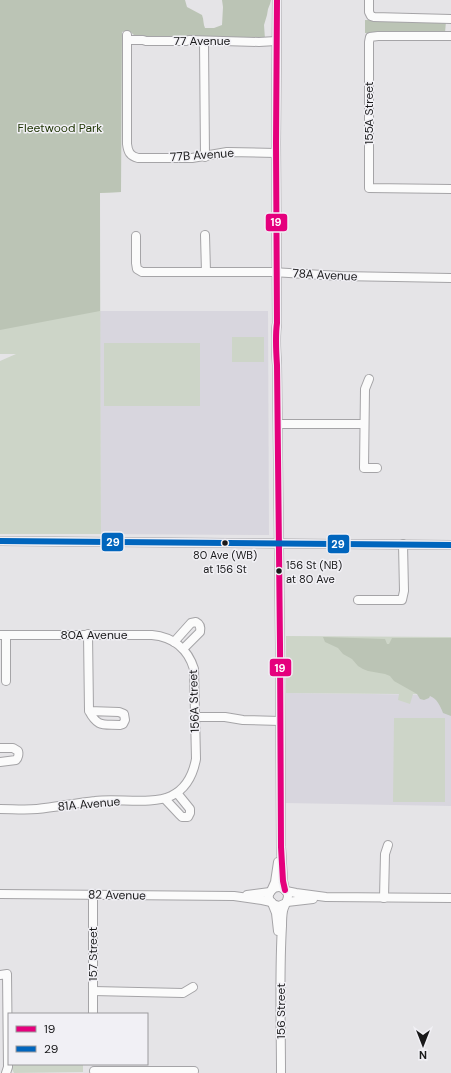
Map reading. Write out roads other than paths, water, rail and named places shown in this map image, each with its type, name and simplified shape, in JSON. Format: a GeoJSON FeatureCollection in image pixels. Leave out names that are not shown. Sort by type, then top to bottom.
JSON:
{"type":"FeatureCollection","features":[{"type":"Feature","properties":{"kind":"street"},"geometry":{"type":"LineString","coordinates":[[277,0],[276,355],[278,424],[281,847],[283,879],[288,897],[286,903]]}},
{"type":"Feature","properties":{"kind":"street"},"geometry":{"type":"LineString","coordinates":[[369,0],[371,16],[374,17],[451,19]]}},
{"type":"Feature","properties":{"kind":"street","name":"155A Street"},"geometry":{"type":"LineString","coordinates":[[451,36],[378,36],[370,37],[369,42],[369,188],[451,189]]}},
{"type":"Feature","properties":{"kind":"street","name":"77 Avenue"},"geometry":{"type":"LineString","coordinates":[[130,154],[128,150],[127,38],[146,41],[276,41]]}},
{"type":"Feature","properties":{"kind":"street"},"geometry":{"type":"LineString","coordinates":[[204,41],[205,157]]}},
{"type":"Feature","properties":{"kind":"street","name":"77B Avenue"},"geometry":{"type":"LineString","coordinates":[[130,154],[133,157],[138,158],[192,158],[205,157],[227,152],[276,153]]}},
{"type":"Feature","properties":{"kind":"street"},"geometry":{"type":"LineString","coordinates":[[206,235],[206,272]]}},
{"type":"Feature","properties":{"kind":"street","name":"78A Avenue"},"geometry":{"type":"LineString","coordinates":[[136,236],[137,269],[142,272],[277,272],[336,276],[451,278]]}},
{"type":"Feature","properties":{"kind":"street"},"geometry":{"type":"LineString","coordinates":[[369,379],[365,389],[364,468],[377,468]]}},
{"type":"Feature","properties":{"kind":"street"},"geometry":{"type":"LineString","coordinates":[[278,424],[364,424]]}},
{"type":"Feature","properties":{"kind":"street"},"geometry":{"type":"LineString","coordinates":[[0,541],[451,545]]}},
{"type":"Feature","properties":{"kind":"street"},"geometry":{"type":"LineString","coordinates":[[358,600],[402,600],[404,592],[403,544]]}},
{"type":"Feature","properties":{"kind":"street"},"geometry":{"type":"LineString","coordinates":[[174,642],[191,623],[199,623],[200,632],[183,649]]}},
{"type":"Feature","properties":{"kind":"street"},"geometry":{"type":"LineString","coordinates":[[88,634],[89,712],[96,722],[103,724],[122,724],[124,722],[124,714],[119,712],[89,712]]}},
{"type":"Feature","properties":{"kind":"street"},"geometry":{"type":"LineString","coordinates":[[3,635],[6,681]]}},
{"type":"Feature","properties":{"kind":"street","name":"80A Avenue"},"geometry":{"type":"LineString","coordinates":[[3,635],[157,635],[174,642],[183,649]]}},
{"type":"Feature","properties":{"kind":"street","name":"156A Street"},"geometry":{"type":"LineString","coordinates":[[177,793],[187,783],[191,776],[196,759],[194,669],[190,659],[183,649]]}},
{"type":"Feature","properties":{"kind":"street"},"geometry":{"type":"LineString","coordinates":[[195,717],[280,721]]}},
{"type":"Feature","properties":{"kind":"street"},"geometry":{"type":"LineString","coordinates":[[0,748],[15,749],[18,751],[18,758],[16,760],[0,762]]}},
{"type":"Feature","properties":{"kind":"street"},"geometry":{"type":"LineString","coordinates":[[165,799],[182,817],[188,817],[190,809],[177,793]]}},
{"type":"Feature","properties":{"kind":"street","name":"81A Avenue"},"geometry":{"type":"LineString","coordinates":[[0,809],[35,809],[96,801],[154,800],[165,799],[177,793]]}},
{"type":"Feature","properties":{"kind":"street"},"geometry":{"type":"LineString","coordinates":[[384,898],[385,854],[388,844]]}},
{"type":"Feature","properties":{"kind":"street"},"geometry":{"type":"LineString","coordinates":[[281,847],[276,879],[270,892],[269,898],[271,903],[279,906],[286,903],[326,897]]}},
{"type":"Feature","properties":{"kind":"street"},"geometry":{"type":"LineString","coordinates":[[270,892],[277,887],[296,893],[326,897],[451,898]]}},
{"type":"Feature","properties":{"kind":"street","name":"82 Avenue"},"geometry":{"type":"LineString","coordinates":[[0,894],[234,896],[270,892]]}},
{"type":"Feature","properties":{"kind":"street","name":"157 Street"},"geometry":{"type":"LineString","coordinates":[[93,894],[93,1013]]}},
{"type":"Feature","properties":{"kind":"street","name":"82 Avenue"},"geometry":{"type":"LineString","coordinates":[[234,896],[271,903]]}},
{"type":"Feature","properties":{"kind":"street","name":"156 Street"},"geometry":{"type":"LineString","coordinates":[[271,903],[276,913],[281,949]]}},
{"type":"Feature","properties":{"kind":"street","name":"156 Street"},"geometry":{"type":"LineString","coordinates":[[281,1073],[281,949],[283,910],[286,903]]}},
{"type":"Feature","properties":{"kind":"street"},"geometry":{"type":"LineString","coordinates":[[4,974],[8,1067],[6,1073]]}},
{"type":"Feature","properties":{"kind":"street"},"geometry":{"type":"LineString","coordinates":[[93,991],[183,992],[193,987]]}},
{"type":"Feature","properties":{"kind":"street"},"geometry":{"type":"LineString","coordinates":[[94,1069],[194,1071]]}},
{"type":"Feature","properties":{"kind":"place","name":"80 Ave (WB) at 156 St"},"geometry":{"type":"Point","coordinates":[225,543]}},
{"type":"Feature","properties":{"kind":"place","name":"156 St (NB) at 80 Ave"},"geometry":{"type":"Point","coordinates":[279,571]}},
{"type":"Feature","properties":{"kind":"park label","name":"Fleetwood Park"},"geometry":{"type":"Point","coordinates":[60,128]}}]}
